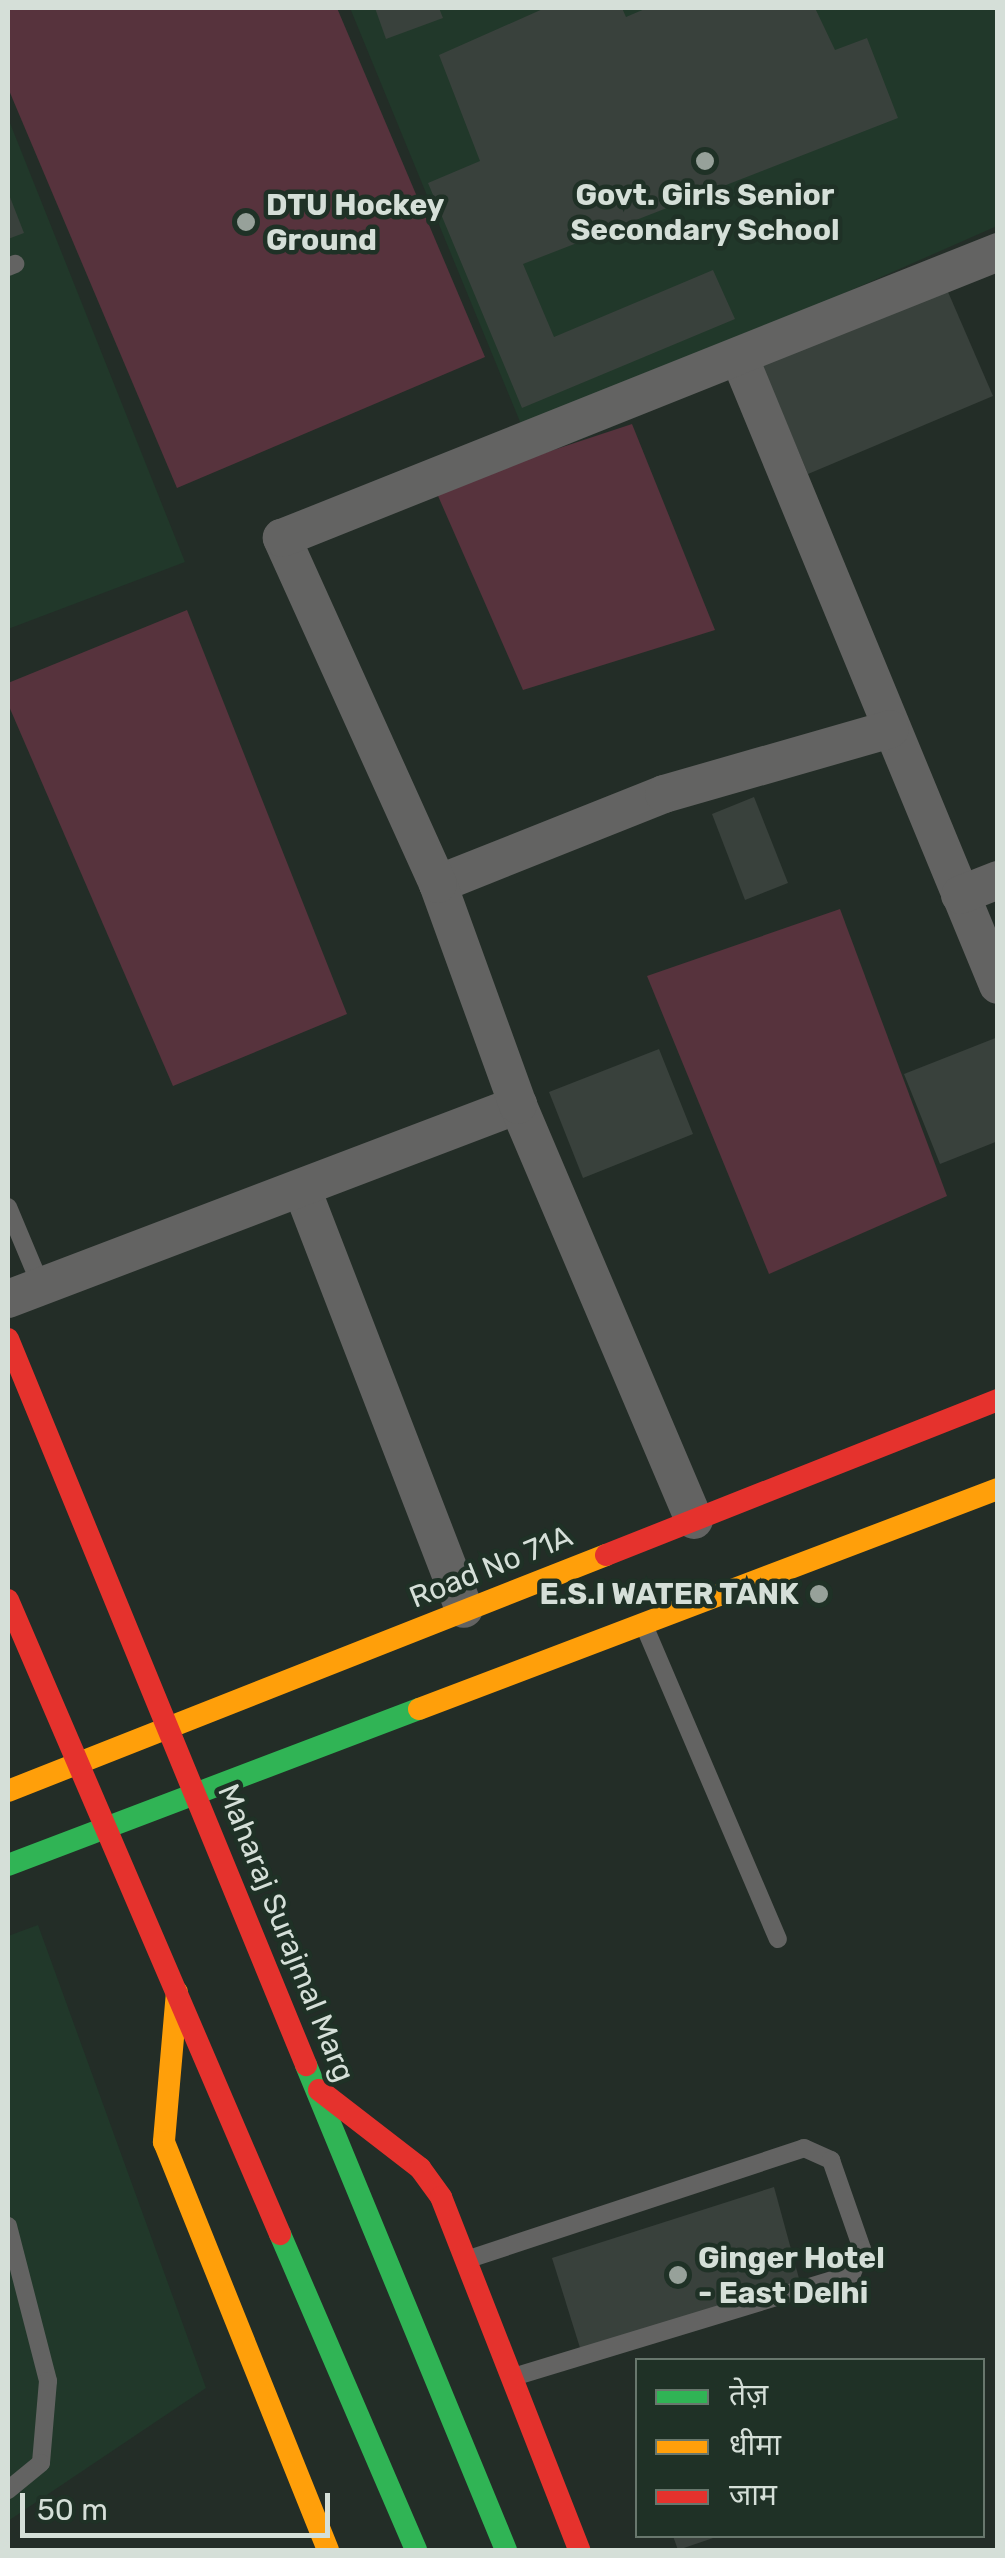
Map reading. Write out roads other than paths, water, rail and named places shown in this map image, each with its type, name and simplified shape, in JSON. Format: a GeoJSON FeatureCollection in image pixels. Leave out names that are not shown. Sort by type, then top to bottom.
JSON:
{"type":"FeatureCollection","features":[{"type":"Feature","properties":{"kind":"street"},"geometry":{"type":"LineString","coordinates":[[694,1520],[518,1105],[438,884],[282,538],[998,252]]}},
{"type":"Feature","properties":{"kind":"street"},"geometry":{"type":"LineString","coordinates":[[740,358],[998,984]]}},
{"type":"Feature","properties":{"kind":"street"},"geometry":{"type":"LineString","coordinates":[[438,884],[664,794],[890,729]]}},
{"type":"Feature","properties":{"kind":"street"},"geometry":{"type":"LineString","coordinates":[[960,895],[998,880]]}},
{"type":"Feature","properties":{"kind":"street"},"geometry":{"type":"LineString","coordinates":[[24,1292],[518,1105]]}},
{"type":"Feature","properties":{"kind":"street"},"geometry":{"type":"LineString","coordinates":[[302,1189],[464,1609]]}},
{"type":"Feature","properties":{"kind":"street","name":"Maharaj Surajmal Marg"},"geometry":{"type":"LineString","coordinates":[[8,1339],[506,2550]]}},
{"type":"Feature","properties":{"kind":"street","name":"Road No 71A"},"geometry":{"type":"LineString","coordinates":[[8,1792],[79,1760],[170,1731],[464,1609],[998,1400]]}},
{"type":"Feature","properties":{"kind":"street"},"geometry":{"type":"LineString","coordinates":[[8,1865],[112,1832],[998,1488]]}},
{"type":"Feature","properties":{"kind":"street"},"geometry":{"type":"LineString","coordinates":[[8,1600],[112,1832],[416,2550]]}},
{"type":"Feature","properties":{"kind":"street"},"geometry":{"type":"LineString","coordinates":[[177,1992],[162,2096],[169,2158],[328,2550]]}},
{"type":"Feature","properties":{"kind":"street"},"geometry":{"type":"LineString","coordinates":[[318,2090],[420,2168],[468,2259],[579,2550]]}},
{"type":"Feature","properties":{"kind":"lane"},"geometry":{"type":"LineString","coordinates":[[8,1207],[24,1292]]}},
{"type":"Feature","properties":{"kind":"lane"},"geometry":{"type":"LineString","coordinates":[[644,1625],[778,1939]]}},
{"type":"Feature","properties":{"kind":"lane"},"geometry":{"type":"LineString","coordinates":[[468,2259],[804,2148],[831,2160],[862,2249],[852,2274],[514,2376]]}},
{"type":"Feature","properties":{"kind":"lane"},"geometry":{"type":"LineString","coordinates":[[8,2226],[48,2381],[40,2463],[8,2490]]}},
{"type":"Feature","properties":{"kind":"place","name":"Govt. Girls Senior Secondary School"},"geometry":{"type":"Point","coordinates":[705,161]}},
{"type":"Feature","properties":{"kind":"place","name":"DTU Hockey Ground"},"geometry":{"type":"Point","coordinates":[246,222]}},
{"type":"Feature","properties":{"kind":"place","name":"E.S.I WATER TANK"},"geometry":{"type":"Point","coordinates":[819,1594]}},
{"type":"Feature","properties":{"kind":"place","name":"Ginger Hotel - East Delhi"},"geometry":{"type":"Point","coordinates":[678,2275]}}]}
